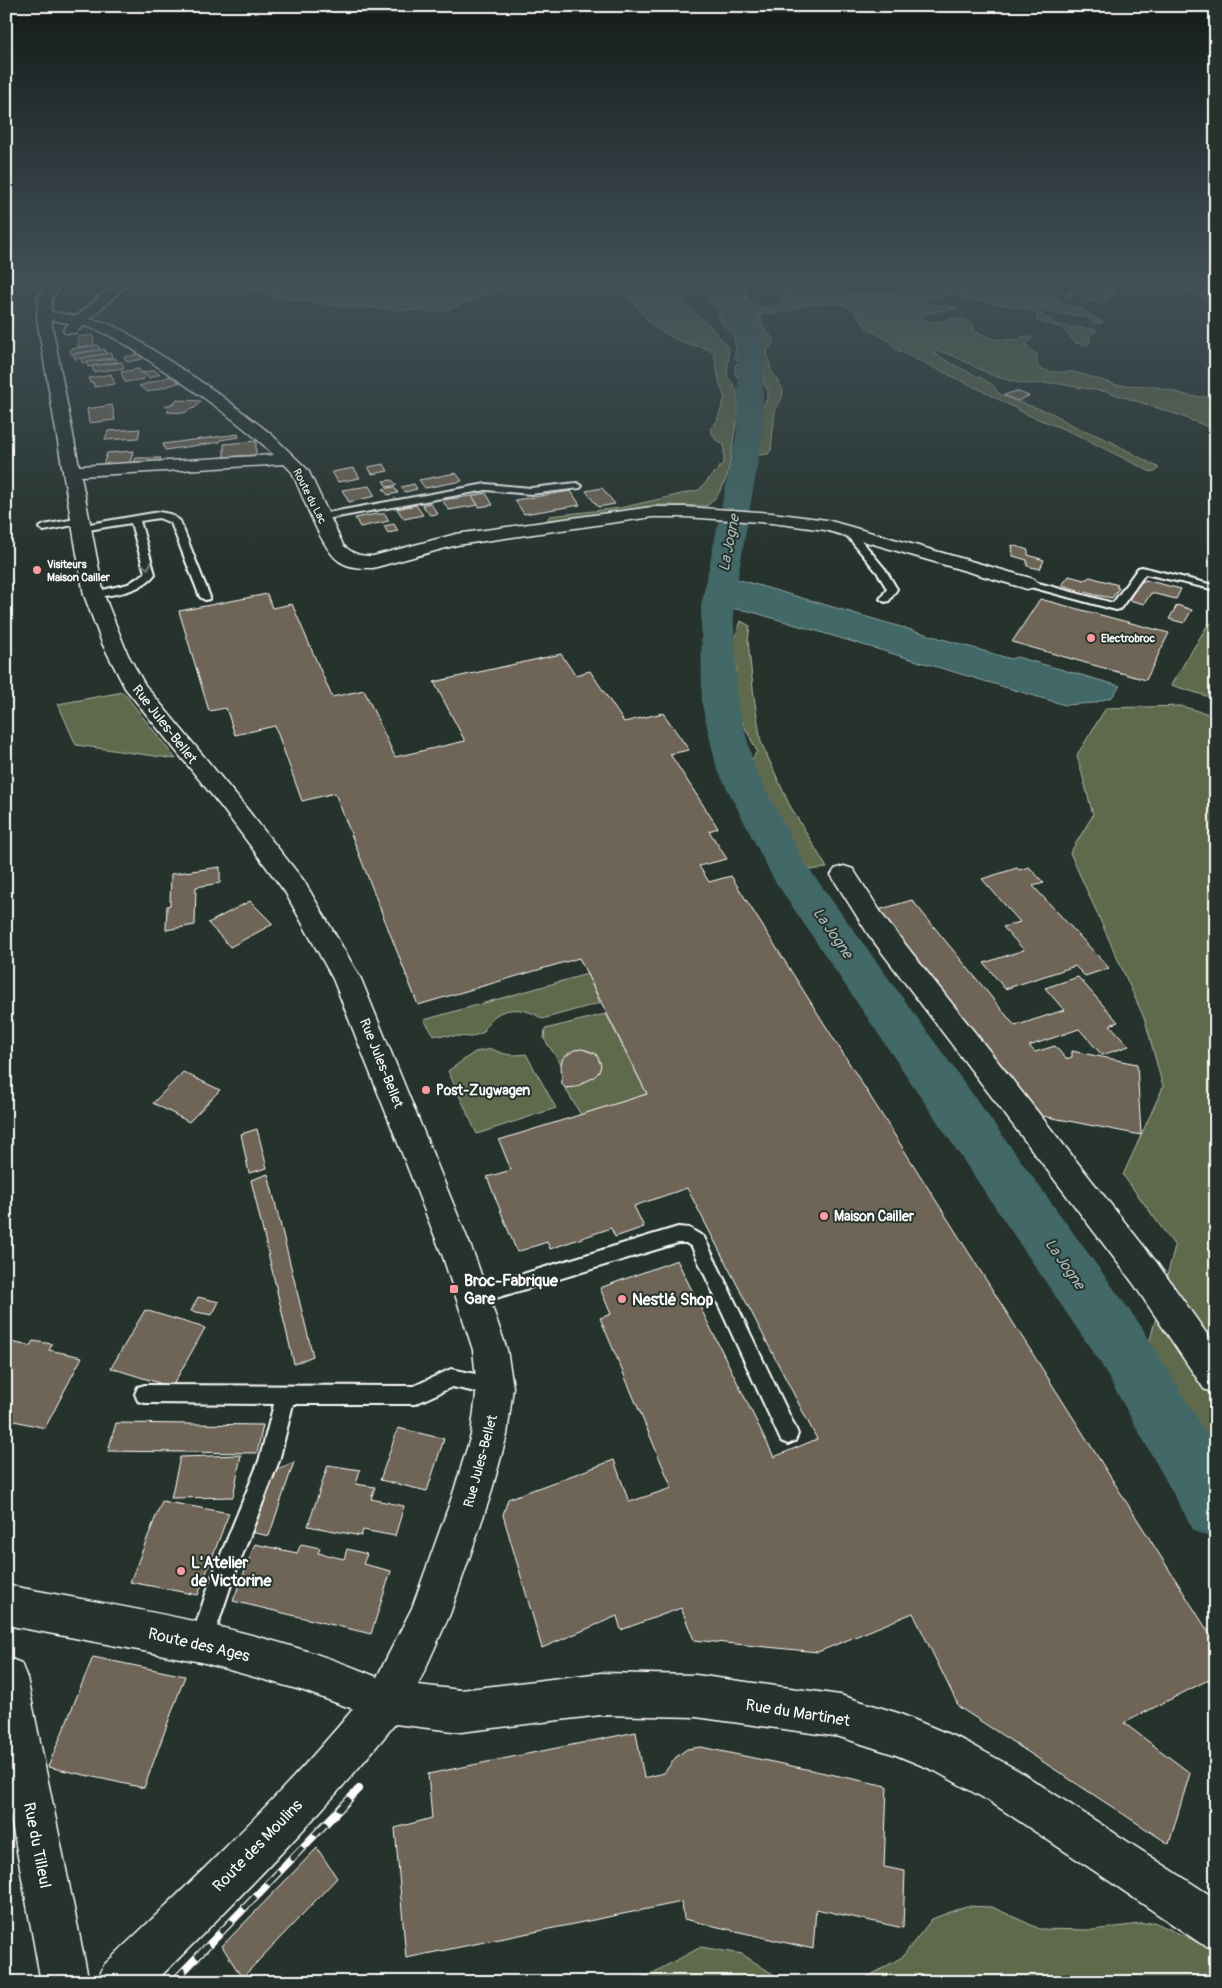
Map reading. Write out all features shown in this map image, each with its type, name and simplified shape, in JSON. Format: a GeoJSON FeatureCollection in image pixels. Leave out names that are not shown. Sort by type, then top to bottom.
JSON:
{"type":"FeatureCollection","features":[{"type":"Feature","properties":{"kind":"street","name":"Rue Jules-Bellet"},"geometry":{"type":"LineString","coordinates":[[54,373],[94,595],[115,650],[136,688],[295,887],[331,947],[363,1016],[473,1297],[490,1350],[495,1387],[494,1411],[471,1497],[430,1614],[414,1650],[386,1702]]}},
{"type":"Feature","properties":{"kind":"street","name":"Route du Lac"},"geometry":{"type":"LineString","coordinates":[[178,373],[266,436],[300,470],[339,552],[346,558],[359,562],[384,560],[456,540],[652,512],[696,512],[772,518],[828,525],[848,531]]}},
{"type":"Feature","properties":{"kind":"street"},"geometry":{"type":"LineString","coordinates":[[72,471],[289,459]]}},
{"type":"Feature","properties":{"kind":"street"},"geometry":{"type":"LineString","coordinates":[[848,531],[1027,583]]}},
{"type":"Feature","properties":{"kind":"street"},"geometry":{"type":"LineString","coordinates":[[844,875],[877,927],[1145,1273],[1216,1377]]}},
{"type":"Feature","properties":{"kind":"street","name":"Route des Ages"},"geometry":{"type":"LineString","coordinates":[[6,1605],[201,1642],[332,1679],[386,1702]]}},
{"type":"Feature","properties":{"kind":"street","name":"Rue du Tilleul"},"geometry":{"type":"LineString","coordinates":[[6,1678],[65,1982]]}},
{"type":"Feature","properties":{"kind":"street","name":"Rue du Martinet"},"geometry":{"type":"LineString","coordinates":[[386,1702],[461,1711],[601,1694],[696,1696],[840,1716],[898,1734],[950,1756],[996,1782],[1106,1852],[1216,1927]]}},
{"type":"Feature","properties":{"kind":"street","name":"Route des Moulins"},"geometry":{"type":"LineString","coordinates":[[121,1982],[234,1871],[338,1761],[386,1702]]}},
{"type":"Feature","properties":{"kind":"lane"},"geometry":{"type":"LineString","coordinates":[[321,517],[486,487],[524,491],[576,486]]}},
{"type":"Feature","properties":{"kind":"lane"},"geometry":{"type":"LineString","coordinates":[[44,528],[163,515],[175,521],[205,597]]}},
{"type":"Feature","properties":{"kind":"lane"},"geometry":{"type":"LineString","coordinates":[[94,595],[137,585],[150,574],[135,519]]}},
{"type":"Feature","properties":{"kind":"lane"},"geometry":{"type":"LineString","coordinates":[[848,531],[885,576],[892,589],[885,599]]}},
{"type":"Feature","properties":{"kind":"lane"},"geometry":{"type":"LineString","coordinates":[[1027,583],[1116,607],[1142,570],[1213,588],[1216,587]]}},
{"type":"Feature","properties":{"kind":"lane"},"geometry":{"type":"LineString","coordinates":[[473,1297],[678,1235],[685,1234],[693,1237],[698,1242],[788,1434]]}},
{"type":"Feature","properties":{"kind":"lane"},"geometry":{"type":"LineString","coordinates":[[145,1394],[415,1395],[451,1378],[495,1387]]}},
{"type":"Feature","properties":{"kind":"lane"},"geometry":{"type":"LineString","coordinates":[[201,1642],[222,1579],[269,1462],[286,1395]]}},
{"type":"Feature","properties":{"kind":"green space"},"geometry":{"type":"Polygon","coordinates":[[[718,373],[727,373],[727,377],[735,387],[738,396],[738,418],[727,476],[723,486],[707,506],[657,505],[569,519],[547,520],[550,516],[620,508],[699,490],[724,462],[724,444],[716,440],[710,429],[717,421],[725,398],[718,373]]]}},
{"type":"Feature","properties":{"kind":"green space"},"geometry":{"type":"Polygon","coordinates":[[[762,373],[773,373],[783,390],[782,398],[775,411],[771,450],[768,454],[759,455],[757,447],[762,434],[760,414],[768,396],[768,390],[762,382],[765,380],[762,373]]]}},
{"type":"Feature","properties":{"kind":"green space"},"geometry":{"type":"Polygon","coordinates":[[[945,373],[970,373],[994,386],[998,393],[1054,414],[1070,424],[1112,442],[1159,468],[1155,472],[1149,471],[1071,432],[1028,415],[945,373]]]}},
{"type":"Feature","properties":{"kind":"green space"},"geometry":{"type":"Polygon","coordinates":[[[987,373],[1077,373],[1117,385],[1153,386],[1190,396],[1216,398],[1216,430],[1173,413],[1108,392],[1053,383],[1026,384],[987,373]]]}},
{"type":"Feature","properties":{"kind":"green space"},"geometry":{"type":"Polygon","coordinates":[[[1216,620],[1216,699],[1171,685],[1207,626],[1216,620]]]}},
{"type":"Feature","properties":{"kind":"green space"},"geometry":{"type":"Polygon","coordinates":[[[741,621],[750,626],[748,641],[761,742],[789,804],[827,868],[798,871],[780,851],[744,773],[757,751],[737,712],[734,693],[736,669],[733,642],[741,621]]]}},
{"type":"Feature","properties":{"kind":"green space"},"geometry":{"type":"Polygon","coordinates":[[[123,692],[176,759],[76,745],[58,704],[123,692]]]}},
{"type":"Feature","properties":{"kind":"green space"},"geometry":{"type":"Polygon","coordinates":[[[1181,706],[1216,716],[1216,1494],[1143,1366],[1175,1246],[1123,1175],[1163,1087],[1145,1020],[1070,853],[1093,815],[1077,755],[1106,708],[1181,706]]]}},
{"type":"Feature","properties":{"kind":"green space"},"geometry":{"type":"Polygon","coordinates":[[[587,974],[600,1003],[542,1019],[526,1011],[509,1010],[494,1017],[488,1023],[484,1032],[471,1037],[434,1035],[424,1020],[587,974]]]}},
{"type":"Feature","properties":{"kind":"green space"},"geometry":{"type":"Polygon","coordinates":[[[606,1014],[647,1094],[581,1115],[565,1088],[579,1085],[588,1080],[599,1071],[600,1063],[597,1056],[592,1052],[578,1050],[571,1052],[561,1064],[544,1039],[545,1029],[606,1014]]]}},
{"type":"Feature","properties":{"kind":"green space"},"geometry":{"type":"Polygon","coordinates":[[[492,1049],[500,1053],[526,1054],[556,1108],[477,1134],[448,1071],[475,1052],[492,1049]]]}},
{"type":"Feature","properties":{"kind":"green space"},"geometry":{"type":"Polygon","coordinates":[[[966,1906],[992,1907],[1040,1929],[1093,1930],[1154,1922],[1204,1945],[1216,1953],[1216,1982],[859,1982],[902,1957],[932,1919],[966,1906]]]}},
{"type":"Feature","properties":{"kind":"green space"},"geometry":{"type":"Polygon","coordinates":[[[701,1947],[742,1954],[785,1982],[622,1982],[647,1976],[701,1947]]]}},
{"type":"Feature","properties":{"kind":"water"},"geometry":{"type":"Polygon","coordinates":[[[735,373],[762,373],[765,380],[762,382],[752,382],[742,380],[735,373]]]}},
{"type":"Feature","properties":{"kind":"water"},"geometry":{"type":"Polygon","coordinates":[[[723,575],[1011,659],[1017,657],[1120,686],[1112,697],[1094,703],[1065,705],[749,611],[717,606],[723,575]]]}},
{"type":"Feature","properties":{"kind":"building"},"geometry":{"type":"Polygon","coordinates":[[[121,373],[141,373],[144,379],[125,382],[121,373]]]}},
{"type":"Feature","properties":{"kind":"building"},"geometry":{"type":"Polygon","coordinates":[[[142,373],[158,373],[160,374],[149,378],[142,373]]]}},
{"type":"Feature","properties":{"kind":"building"},"geometry":{"type":"Polygon","coordinates":[[[111,374],[115,384],[94,387],[93,382],[90,383],[89,378],[111,374]]]}},
{"type":"Feature","properties":{"kind":"building"},"geometry":{"type":"Polygon","coordinates":[[[172,376],[181,382],[148,392],[139,386],[172,376]]]}},
{"type":"Feature","properties":{"kind":"building"},"geometry":{"type":"Polygon","coordinates":[[[1016,391],[1029,396],[1017,401],[1004,395],[1016,391]]]}},
{"type":"Feature","properties":{"kind":"building"},"geometry":{"type":"Polygon","coordinates":[[[176,400],[201,401],[195,408],[185,413],[167,412],[169,410],[165,406],[174,403],[176,400]]]}},
{"type":"Feature","properties":{"kind":"building"},"geometry":{"type":"Polygon","coordinates":[[[112,405],[115,420],[89,423],[87,409],[112,405]]]}},
{"type":"Feature","properties":{"kind":"building"},"geometry":{"type":"Polygon","coordinates":[[[140,429],[138,438],[105,440],[108,431],[140,429]]]}},
{"type":"Feature","properties":{"kind":"building"},"geometry":{"type":"Polygon","coordinates":[[[238,434],[239,437],[220,440],[220,442],[165,450],[163,444],[238,434]]]}},
{"type":"Feature","properties":{"kind":"building"},"geometry":{"type":"Polygon","coordinates":[[[256,441],[256,455],[224,457],[224,444],[256,441]]]}},
{"type":"Feature","properties":{"kind":"building"},"geometry":{"type":"Polygon","coordinates":[[[133,451],[130,463],[103,465],[107,453],[133,451]]]}},
{"type":"Feature","properties":{"kind":"building"},"geometry":{"type":"Polygon","coordinates":[[[136,458],[161,458],[159,462],[134,462],[136,458]]]}},
{"type":"Feature","properties":{"kind":"building"},"geometry":{"type":"Polygon","coordinates":[[[384,464],[388,471],[372,474],[368,467],[384,464]]]}},
{"type":"Feature","properties":{"kind":"building"},"geometry":{"type":"Polygon","coordinates":[[[354,468],[360,478],[338,482],[332,472],[354,468]]]}},
{"type":"Feature","properties":{"kind":"building"},"geometry":{"type":"Polygon","coordinates":[[[456,473],[462,481],[425,488],[419,480],[456,473]]]}},
{"type":"Feature","properties":{"kind":"building"},"geometry":{"type":"Polygon","coordinates":[[[392,480],[397,485],[387,487],[383,481],[392,480]]]}},
{"type":"Feature","properties":{"kind":"building"},"geometry":{"type":"Polygon","coordinates":[[[414,484],[417,489],[405,492],[401,487],[414,484]]]}},
{"type":"Feature","properties":{"kind":"building"},"geometry":{"type":"Polygon","coordinates":[[[369,486],[375,496],[349,502],[342,490],[369,486]]]}},
{"type":"Feature","properties":{"kind":"building"},"geometry":{"type":"Polygon","coordinates":[[[394,487],[398,493],[388,495],[383,489],[394,487]]]}},
{"type":"Feature","properties":{"kind":"building"},"geometry":{"type":"Polygon","coordinates":[[[602,488],[615,504],[598,507],[586,491],[602,488]]]}},
{"type":"Feature","properties":{"kind":"building"},"geometry":{"type":"Polygon","coordinates":[[[571,491],[580,505],[524,514],[515,500],[571,491]]]}},
{"type":"Feature","properties":{"kind":"building"},"geometry":{"type":"Polygon","coordinates":[[[486,493],[493,505],[479,507],[472,496],[486,493]]]}},
{"type":"Feature","properties":{"kind":"building"},"geometry":{"type":"Polygon","coordinates":[[[472,496],[478,505],[449,510],[442,500],[472,496]]]}},
{"type":"Feature","properties":{"kind":"building"},"geometry":{"type":"Polygon","coordinates":[[[430,503],[438,514],[430,515],[422,505],[430,503]]]}},
{"type":"Feature","properties":{"kind":"building"},"geometry":{"type":"Polygon","coordinates":[[[416,505],[423,515],[404,519],[397,509],[416,505]]]}},
{"type":"Feature","properties":{"kind":"building"},"geometry":{"type":"Polygon","coordinates":[[[385,514],[389,521],[360,527],[355,518],[385,514]]]}},
{"type":"Feature","properties":{"kind":"building"},"geometry":{"type":"Polygon","coordinates":[[[394,524],[398,531],[388,533],[384,526],[394,524]]]}},
{"type":"Feature","properties":{"kind":"building"},"geometry":{"type":"Polygon","coordinates":[[[1012,545],[1028,550],[1028,555],[1044,560],[1040,569],[1027,566],[1027,560],[1013,556],[1012,545]]]}},
{"type":"Feature","properties":{"kind":"building"},"geometry":{"type":"Polygon","coordinates":[[[1069,576],[1084,580],[1090,577],[1118,585],[1116,587],[1119,588],[1112,598],[1095,595],[1062,585],[1069,576]]]}},
{"type":"Feature","properties":{"kind":"building"},"geometry":{"type":"Polygon","coordinates":[[[1145,580],[1181,589],[1176,599],[1151,593],[1144,604],[1129,600],[1137,585],[1145,580]]]}},
{"type":"Feature","properties":{"kind":"building","name":"Maison Cailler"},"geometry":{"type":"Polygon","coordinates":[[[267,594],[272,608],[292,604],[332,697],[364,690],[395,757],[465,741],[434,682],[561,654],[575,675],[590,671],[624,722],[663,713],[689,750],[670,754],[718,828],[709,831],[727,859],[699,866],[709,882],[731,876],[1216,1644],[1216,1676],[1124,1723],[1190,1773],[1169,1844],[959,1707],[913,1613],[818,1652],[694,1640],[681,1608],[621,1630],[617,1616],[542,1648],[503,1515],[508,1499],[614,1460],[629,1502],[672,1488],[600,1318],[611,1314],[600,1288],[677,1260],[774,1457],[817,1439],[687,1188],[634,1206],[644,1227],[615,1237],[611,1228],[550,1249],[547,1242],[517,1252],[487,1177],[511,1170],[499,1140],[647,1094],[579,958],[418,1005],[335,793],[302,801],[275,726],[235,735],[226,708],[209,711],[179,611],[267,594]]]}},
{"type":"Feature","properties":{"kind":"building","name":"Electrobroc"},"geometry":{"type":"Polygon","coordinates":[[[1040,599],[1169,633],[1146,680],[1012,642],[1040,599]]]}},
{"type":"Feature","properties":{"kind":"building"},"geometry":{"type":"Polygon","coordinates":[[[1177,605],[1192,610],[1184,623],[1169,619],[1177,605]]]}},
{"type":"Feature","properties":{"kind":"building"},"geometry":{"type":"Polygon","coordinates":[[[220,867],[220,883],[196,887],[195,925],[166,930],[167,906],[170,905],[171,874],[220,867]]]}},
{"type":"Feature","properties":{"kind":"building"},"geometry":{"type":"Polygon","coordinates":[[[1029,867],[1044,883],[1033,886],[1109,968],[1085,976],[1075,966],[1005,989],[984,963],[1024,950],[1003,927],[1020,922],[982,879],[1017,868],[1019,870],[1029,867]]]}},
{"type":"Feature","properties":{"kind":"building"},"geometry":{"type":"Polygon","coordinates":[[[912,900],[1015,1026],[1064,1010],[1045,988],[1078,977],[1118,1022],[1110,1025],[1129,1046],[1102,1055],[1079,1029],[1029,1046],[1035,1052],[1055,1046],[1066,1059],[1072,1057],[1072,1051],[1137,1064],[1141,1135],[1032,1114],[875,911],[912,900]]]}},
{"type":"Feature","properties":{"kind":"building"},"geometry":{"type":"Polygon","coordinates":[[[250,901],[273,924],[230,947],[208,923],[250,901]]]}},
{"type":"Feature","properties":{"kind":"building"},"geometry":{"type":"Polygon","coordinates":[[[582,1049],[596,1054],[601,1065],[599,1072],[576,1087],[565,1088],[562,1084],[561,1064],[563,1058],[574,1050],[582,1049]]]}},
{"type":"Feature","properties":{"kind":"building"},"geometry":{"type":"Polygon","coordinates":[[[183,1072],[220,1090],[189,1122],[153,1103],[183,1072]]]}},
{"type":"Feature","properties":{"kind":"building"},"geometry":{"type":"Polygon","coordinates":[[[257,1129],[267,1168],[249,1173],[241,1134],[257,1129]]]}},
{"type":"Feature","properties":{"kind":"building"},"geometry":{"type":"Polygon","coordinates":[[[268,1174],[313,1356],[294,1364],[251,1180],[268,1174]]]}},
{"type":"Feature","properties":{"kind":"building"},"geometry":{"type":"Polygon","coordinates":[[[198,1297],[219,1302],[212,1315],[191,1311],[198,1297]]]}},
{"type":"Feature","properties":{"kind":"building"},"geometry":{"type":"Polygon","coordinates":[[[145,1310],[205,1328],[172,1387],[111,1368],[145,1310]]]}},
{"type":"Feature","properties":{"kind":"building"},"geometry":{"type":"Polygon","coordinates":[[[6,1341],[30,1346],[33,1341],[52,1344],[49,1350],[82,1357],[45,1428],[6,1419],[6,1341]]]}},
{"type":"Feature","properties":{"kind":"building"},"geometry":{"type":"Polygon","coordinates":[[[116,1423],[263,1425],[257,1453],[108,1451],[116,1423]]]}},
{"type":"Feature","properties":{"kind":"building"},"geometry":{"type":"Polygon","coordinates":[[[398,1428],[444,1439],[427,1491],[380,1480],[398,1428]]]}},
{"type":"Feature","properties":{"kind":"building"},"geometry":{"type":"Polygon","coordinates":[[[241,1455],[233,1497],[171,1498],[180,1457],[241,1455]]]}},
{"type":"Feature","properties":{"kind":"building"},"geometry":{"type":"Polygon","coordinates":[[[294,1462],[269,1536],[251,1532],[273,1471],[294,1462]]]}},
{"type":"Feature","properties":{"kind":"building"},"geometry":{"type":"Polygon","coordinates":[[[328,1465],[360,1470],[356,1484],[375,1487],[371,1499],[404,1506],[395,1536],[363,1530],[361,1536],[308,1526],[328,1465]]]}},
{"type":"Feature","properties":{"kind":"building"},"geometry":{"type":"Polygon","coordinates":[[[162,1501],[229,1513],[198,1595],[130,1582],[162,1501]]]}},
{"type":"Feature","properties":{"kind":"building"},"geometry":{"type":"Polygon","coordinates":[[[255,1544],[297,1553],[301,1544],[320,1548],[318,1553],[344,1559],[347,1549],[367,1554],[363,1564],[391,1571],[371,1634],[233,1601],[255,1544]]]}},
{"type":"Feature","properties":{"kind":"building"},"geometry":{"type":"Polygon","coordinates":[[[93,1657],[185,1676],[144,1788],[48,1767],[93,1657]]]}},
{"type":"Feature","properties":{"kind":"building"},"geometry":{"type":"Polygon","coordinates":[[[636,1732],[644,1778],[664,1773],[676,1757],[687,1749],[701,1747],[887,1786],[884,1867],[905,1871],[903,1928],[816,1909],[813,1949],[684,1919],[682,1902],[406,1958],[395,1828],[432,1818],[428,1774],[636,1732]]]}},
{"type":"Feature","properties":{"kind":"building"},"geometry":{"type":"Polygon","coordinates":[[[317,1848],[337,1878],[242,1978],[222,1946],[317,1848]]]}},
{"type":"Feature","properties":{"kind":"waterway","name":"La Jogne"},"geometry":{"type":"LineString","coordinates":[[751,373],[750,432],[717,606],[720,705],[736,769],[787,868],[1121,1345],[1216,1509]]}},
{"type":"Feature","properties":{"kind":"railway"},"geometry":{"type":"LineString","coordinates":[[173,1982],[359,1789]]}},
{"type":"Feature","properties":{"kind":"place","name":"Visiteurs Maison Cailler"},"geometry":{"type":"Point","coordinates":[37,570]}},
{"type":"Feature","properties":{"kind":"place","name":"Electrobroc"},"geometry":{"type":"Point","coordinates":[1091,638]}},
{"type":"Feature","properties":{"kind":"place","name":"Post-Zugwagen"},"geometry":{"type":"Point","coordinates":[426,1090]}},
{"type":"Feature","properties":{"kind":"place","name":"Maison Cailler"},"geometry":{"type":"Point","coordinates":[824,1216]}},
{"type":"Feature","properties":{"kind":"place","name":"Broc-Fabrique Gare"},"geometry":{"type":"Point","coordinates":[454,1289]}},
{"type":"Feature","properties":{"kind":"place","name":"Nestlé Shop"},"geometry":{"type":"Point","coordinates":[622,1299]}},
{"type":"Feature","properties":{"kind":"place","name":"L'Atelier de Victorine"},"geometry":{"type":"Point","coordinates":[181,1571]}}]}
